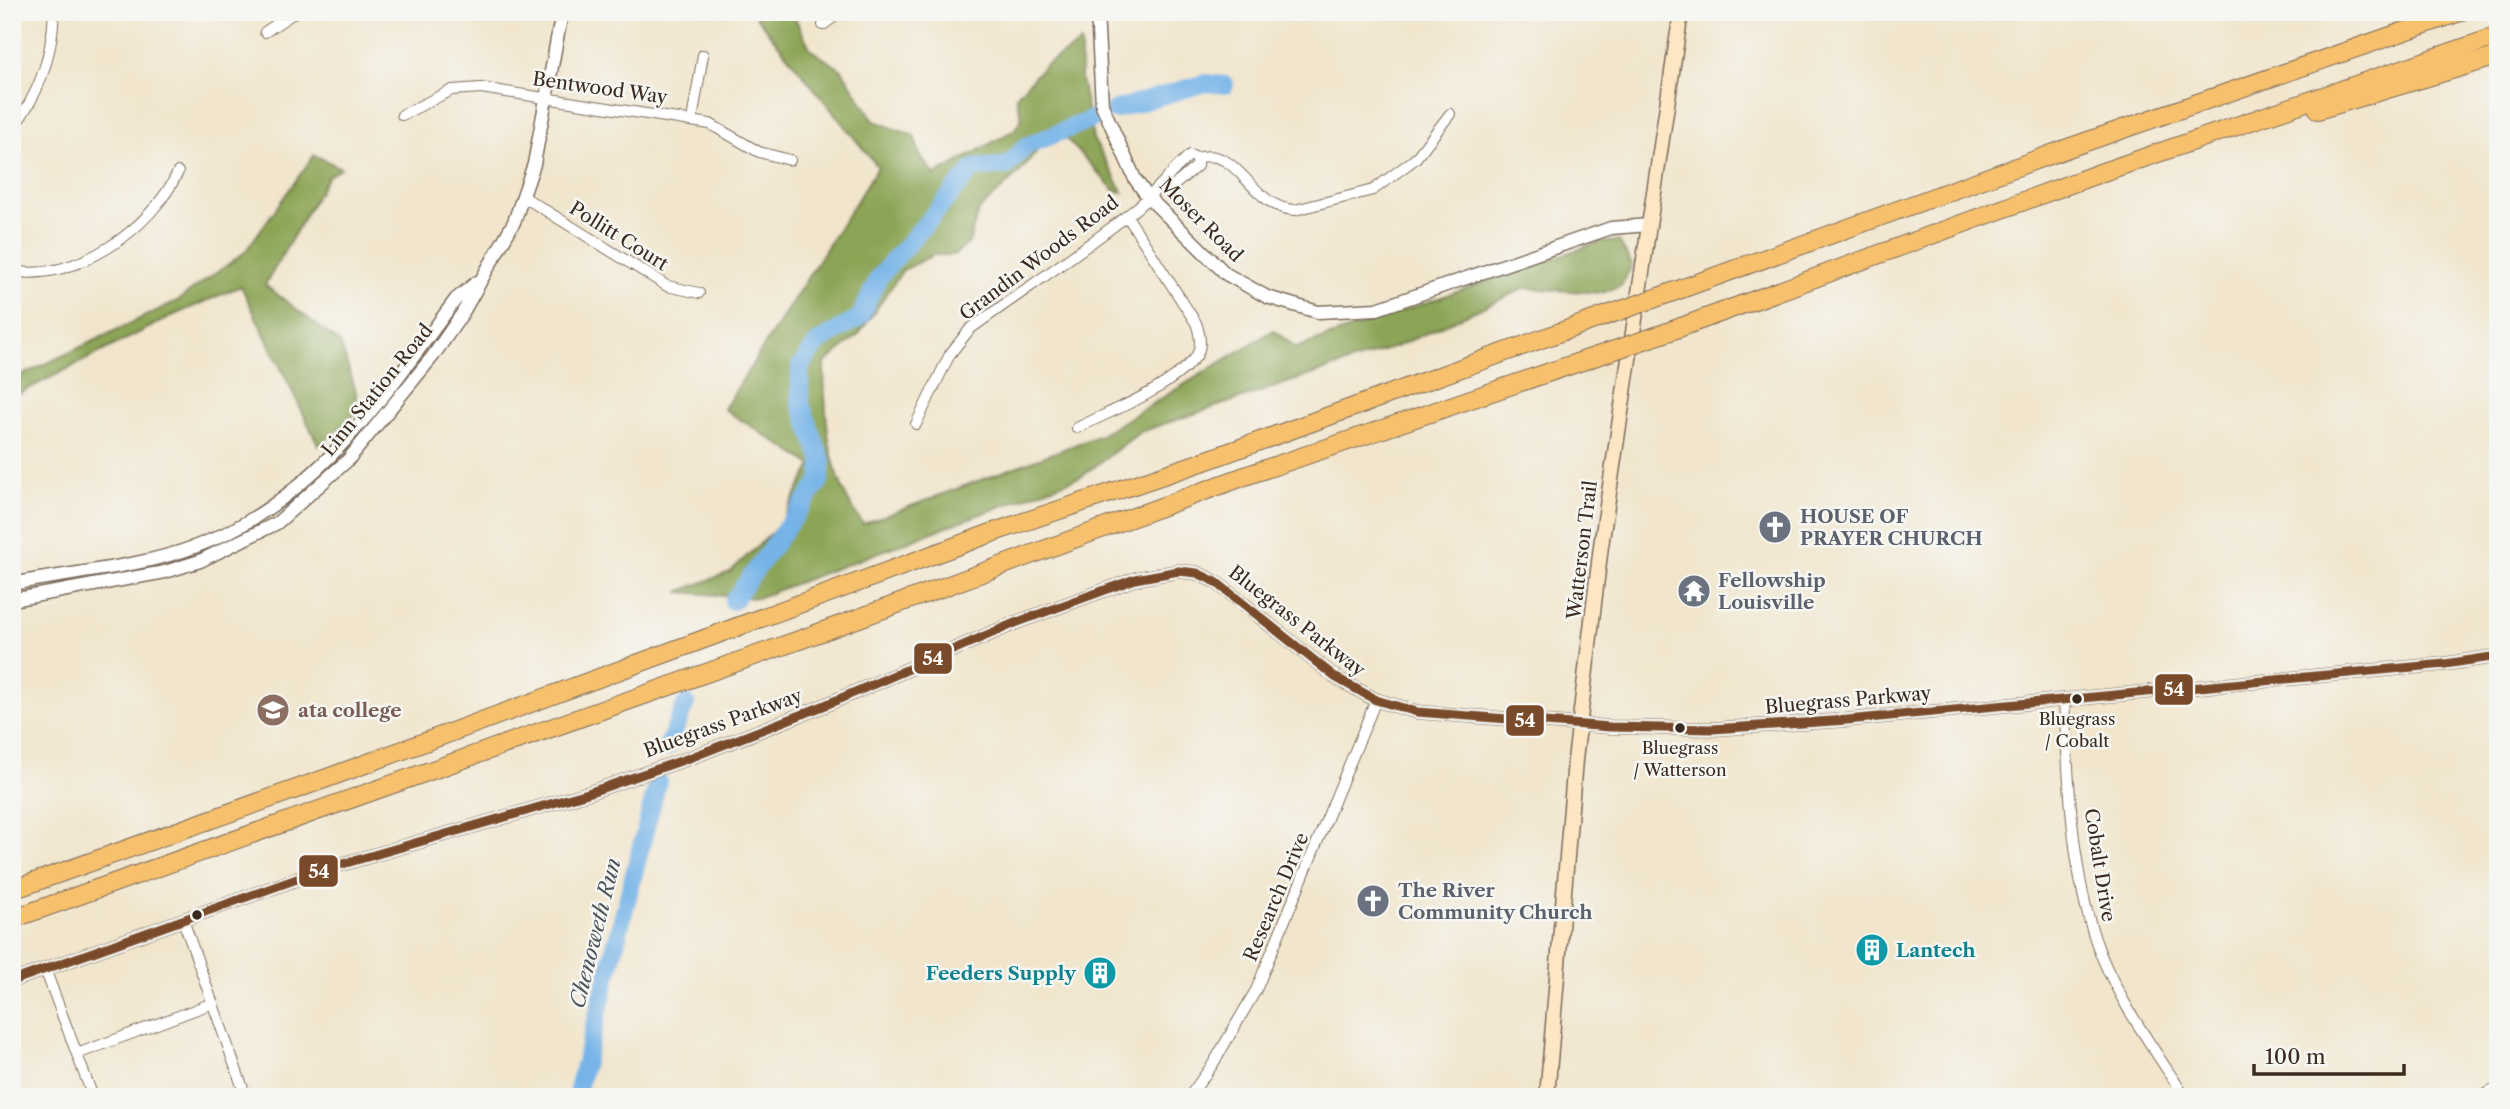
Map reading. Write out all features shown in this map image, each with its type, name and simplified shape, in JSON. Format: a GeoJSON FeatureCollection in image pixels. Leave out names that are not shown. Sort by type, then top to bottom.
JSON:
{"type":"FeatureCollection","features":[{"type":"Feature","properties":{"kind":"highway"},"geometry":{"type":"LineString","coordinates":[[12,890],[330,777],[997,531],[1202,462],[2071,147],[2460,12]]}},
{"type":"Feature","properties":{"kind":"highway"},"geometry":{"type":"LineString","coordinates":[[12,919],[802,639],[1245,476],[1664,333],[2100,173],[2498,36]]}},
{"type":"Feature","properties":{"kind":"highway"},"geometry":{"type":"LineString","coordinates":[[2100,173],[2498,56]]}},
{"type":"Feature","properties":{"kind":"main road","name":"Watterson Trail"},"geometry":{"type":"LineString","coordinates":[[1547,1097],[1580,724],[1613,457],[1681,12]]}},
{"type":"Feature","properties":{"kind":"street"},"geometry":{"type":"LineString","coordinates":[[12,128],[37,90],[47,63],[54,12]]}},
{"type":"Feature","properties":{"kind":"street"},"geometry":{"type":"LineString","coordinates":[[265,32],[295,12]]}},
{"type":"Feature","properties":{"kind":"street","name":"Linn Station Road"},"geometry":{"type":"LineString","coordinates":[[12,600],[165,572],[236,546],[277,523],[322,486],[374,430],[462,314],[480,279],[500,250],[524,197],[534,164],[562,12]]}},
{"type":"Feature","properties":{"kind":"street"},"geometry":{"type":"LineString","coordinates":[[824,25],[841,12]]}},
{"type":"Feature","properties":{"kind":"street","name":"Moser Road"},"geometry":{"type":"LineString","coordinates":[[1097,12],[1102,105],[1125,159],[1148,197],[1226,274],[1267,298],[1325,312],[1360,312],[1389,307],[1611,228],[1649,226]]}},
{"type":"Feature","properties":{"kind":"street"},"geometry":{"type":"LineString","coordinates":[[692,120],[703,55]]}},
{"type":"Feature","properties":{"kind":"street","name":"Bentwood Way"},"geometry":{"type":"LineString","coordinates":[[402,115],[436,96],[464,88],[692,120],[717,127],[759,152],[790,160]]}},
{"type":"Feature","properties":{"kind":"street","name":"Grandin Woods Road"},"geometry":{"type":"LineString","coordinates":[[916,424],[950,354],[970,329],[1159,189],[1171,188],[1197,166],[1197,159],[1211,154],[1226,159],[1260,197],[1282,209],[1295,210],[1373,190],[1415,159],[1450,114]]}},
{"type":"Feature","properties":{"kind":"street"},"geometry":{"type":"LineString","coordinates":[[12,271],[37,275],[55,272],[115,242],[157,207],[178,172]]}},
{"type":"Feature","properties":{"kind":"street","name":"Pollitt Court"},"geometry":{"type":"LineString","coordinates":[[524,197],[667,286],[699,293]]}},
{"type":"Feature","properties":{"kind":"street"},"geometry":{"type":"LineString","coordinates":[[1077,428],[1159,386],[1195,358],[1198,351],[1200,341],[1196,323],[1126,216]]}},
{"type":"Feature","properties":{"kind":"street","name":"Linn Station Road"},"geometry":{"type":"LineString","coordinates":[[12,584],[162,557],[218,537],[269,510],[337,449],[456,299],[480,279]]}},
{"type":"Feature","properties":{"kind":"street","name":"Bluegrass Parkway"},"geometry":{"type":"LineString","coordinates":[[12,981],[322,870],[588,793],[692,757],[812,711],[1015,623],[1154,573],[1189,572],[1216,582],[1335,677],[1376,700],[1417,712],[1580,724],[1724,728],[2064,700],[2445,664],[2498,656]]}},
{"type":"Feature","properties":{"kind":"street","name":"Research Drive"},"geometry":{"type":"LineString","coordinates":[[1189,1097],[1213,1064],[1256,990],[1376,700]]}},
{"type":"Feature","properties":{"kind":"street","name":"Cobalt Drive"},"geometry":{"type":"LineString","coordinates":[[2064,700],[2079,869],[2095,940],[2123,998],[2185,1097]]}},
{"type":"Feature","properties":{"kind":"street"},"geometry":{"type":"LineString","coordinates":[[183,920],[246,1097]]}},
{"type":"Feature","properties":{"kind":"street"},"geometry":{"type":"LineString","coordinates":[[45,969],[93,1097]]}},
{"type":"Feature","properties":{"kind":"street"},"geometry":{"type":"LineString","coordinates":[[77,1054],[213,1003]]}},
{"type":"Feature","properties":{"kind":"street"},"geometry":{"type":"LineString","coordinates":[[2480,1097],[2498,1088]]}},
{"type":"Feature","properties":{"kind":"green space"},"geometry":{"type":"Polygon","coordinates":[[[752,12],[792,12],[811,50],[842,70],[874,121],[914,136],[920,155],[935,175],[1014,130],[1022,118],[1016,96],[1045,65],[1081,43],[1081,80],[1093,139],[1123,192],[1114,190],[1066,138],[1040,147],[1020,172],[978,211],[969,243],[954,255],[933,255],[903,270],[859,334],[824,364],[830,448],[842,487],[863,524],[1101,435],[1274,330],[1296,348],[1602,241],[1619,241],[1632,265],[1621,286],[1602,293],[1525,288],[1398,346],[1140,432],[1082,476],[757,598],[678,592],[730,572],[779,526],[812,465],[724,409],[878,167],[752,12]]]}},
{"type":"Feature","properties":{"kind":"green space"},"geometry":{"type":"Polygon","coordinates":[[[314,155],[341,168],[328,176],[265,285],[340,343],[356,392],[356,413],[319,446],[241,286],[174,315],[12,397],[12,380],[177,301],[245,252],[314,155]]]}},
{"type":"Feature","properties":{"kind":"waterway","name":"Chenoweth Run"},"geometry":{"type":"LineString","coordinates":[[1114,110],[1205,83],[1225,85]]}},
{"type":"Feature","properties":{"kind":"waterway","name":"Chenoweth Run"},"geometry":{"type":"LineString","coordinates":[[733,601],[820,481],[822,461],[800,402],[800,367],[817,343],[860,317],[879,277],[974,168],[1007,166],[1026,146],[1097,117]]}},
{"type":"Feature","properties":{"kind":"waterway","name":"Chenoweth Run"},"geometry":{"type":"LineString","coordinates":[[667,747],[686,703]]}},
{"type":"Feature","properties":{"kind":"waterway","name":"Chenoweth Run"},"geometry":{"type":"LineString","coordinates":[[576,1097],[658,781]]}},
{"type":"Feature","properties":{"kind":"transit line","name":"54"},"geometry":{"type":"LineString","coordinates":[[12,981],[322,870],[588,793],[692,757],[823,706],[1015,623],[1135,579],[1179,571],[1197,573],[1216,582],[1335,677],[1376,700],[1417,712],[1610,727],[1713,729],[1847,720],[2445,664],[2498,656]]}},
{"type":"Feature","properties":{"kind":"place","name":"HOUSE OF PRAYER CHURCH"},"geometry":{"type":"Point","coordinates":[1775,527]}},
{"type":"Feature","properties":{"kind":"place","name":"Fellowship Louisville"},"geometry":{"type":"Point","coordinates":[1694,591]}},
{"type":"Feature","properties":{"kind":"place","name":"Bluegrass / Cobalt"},"geometry":{"type":"Point","coordinates":[2077,699]}},
{"type":"Feature","properties":{"kind":"place","name":"ata college"},"geometry":{"type":"Point","coordinates":[273,710]}},
{"type":"Feature","properties":{"kind":"place","name":"Bluegrass / Watterson"},"geometry":{"type":"Point","coordinates":[1680,728]}},
{"type":"Feature","properties":{"kind":"place","name":"The River Community Church"},"geometry":{"type":"Point","coordinates":[1373,901]}},
{"type":"Feature","properties":{"kind":"place","name":"Lantech"},"geometry":{"type":"Point","coordinates":[1872,950]}},
{"type":"Feature","properties":{"kind":"place","name":"Feeders Supply"},"geometry":{"type":"Point","coordinates":[1100,973]}}]}
